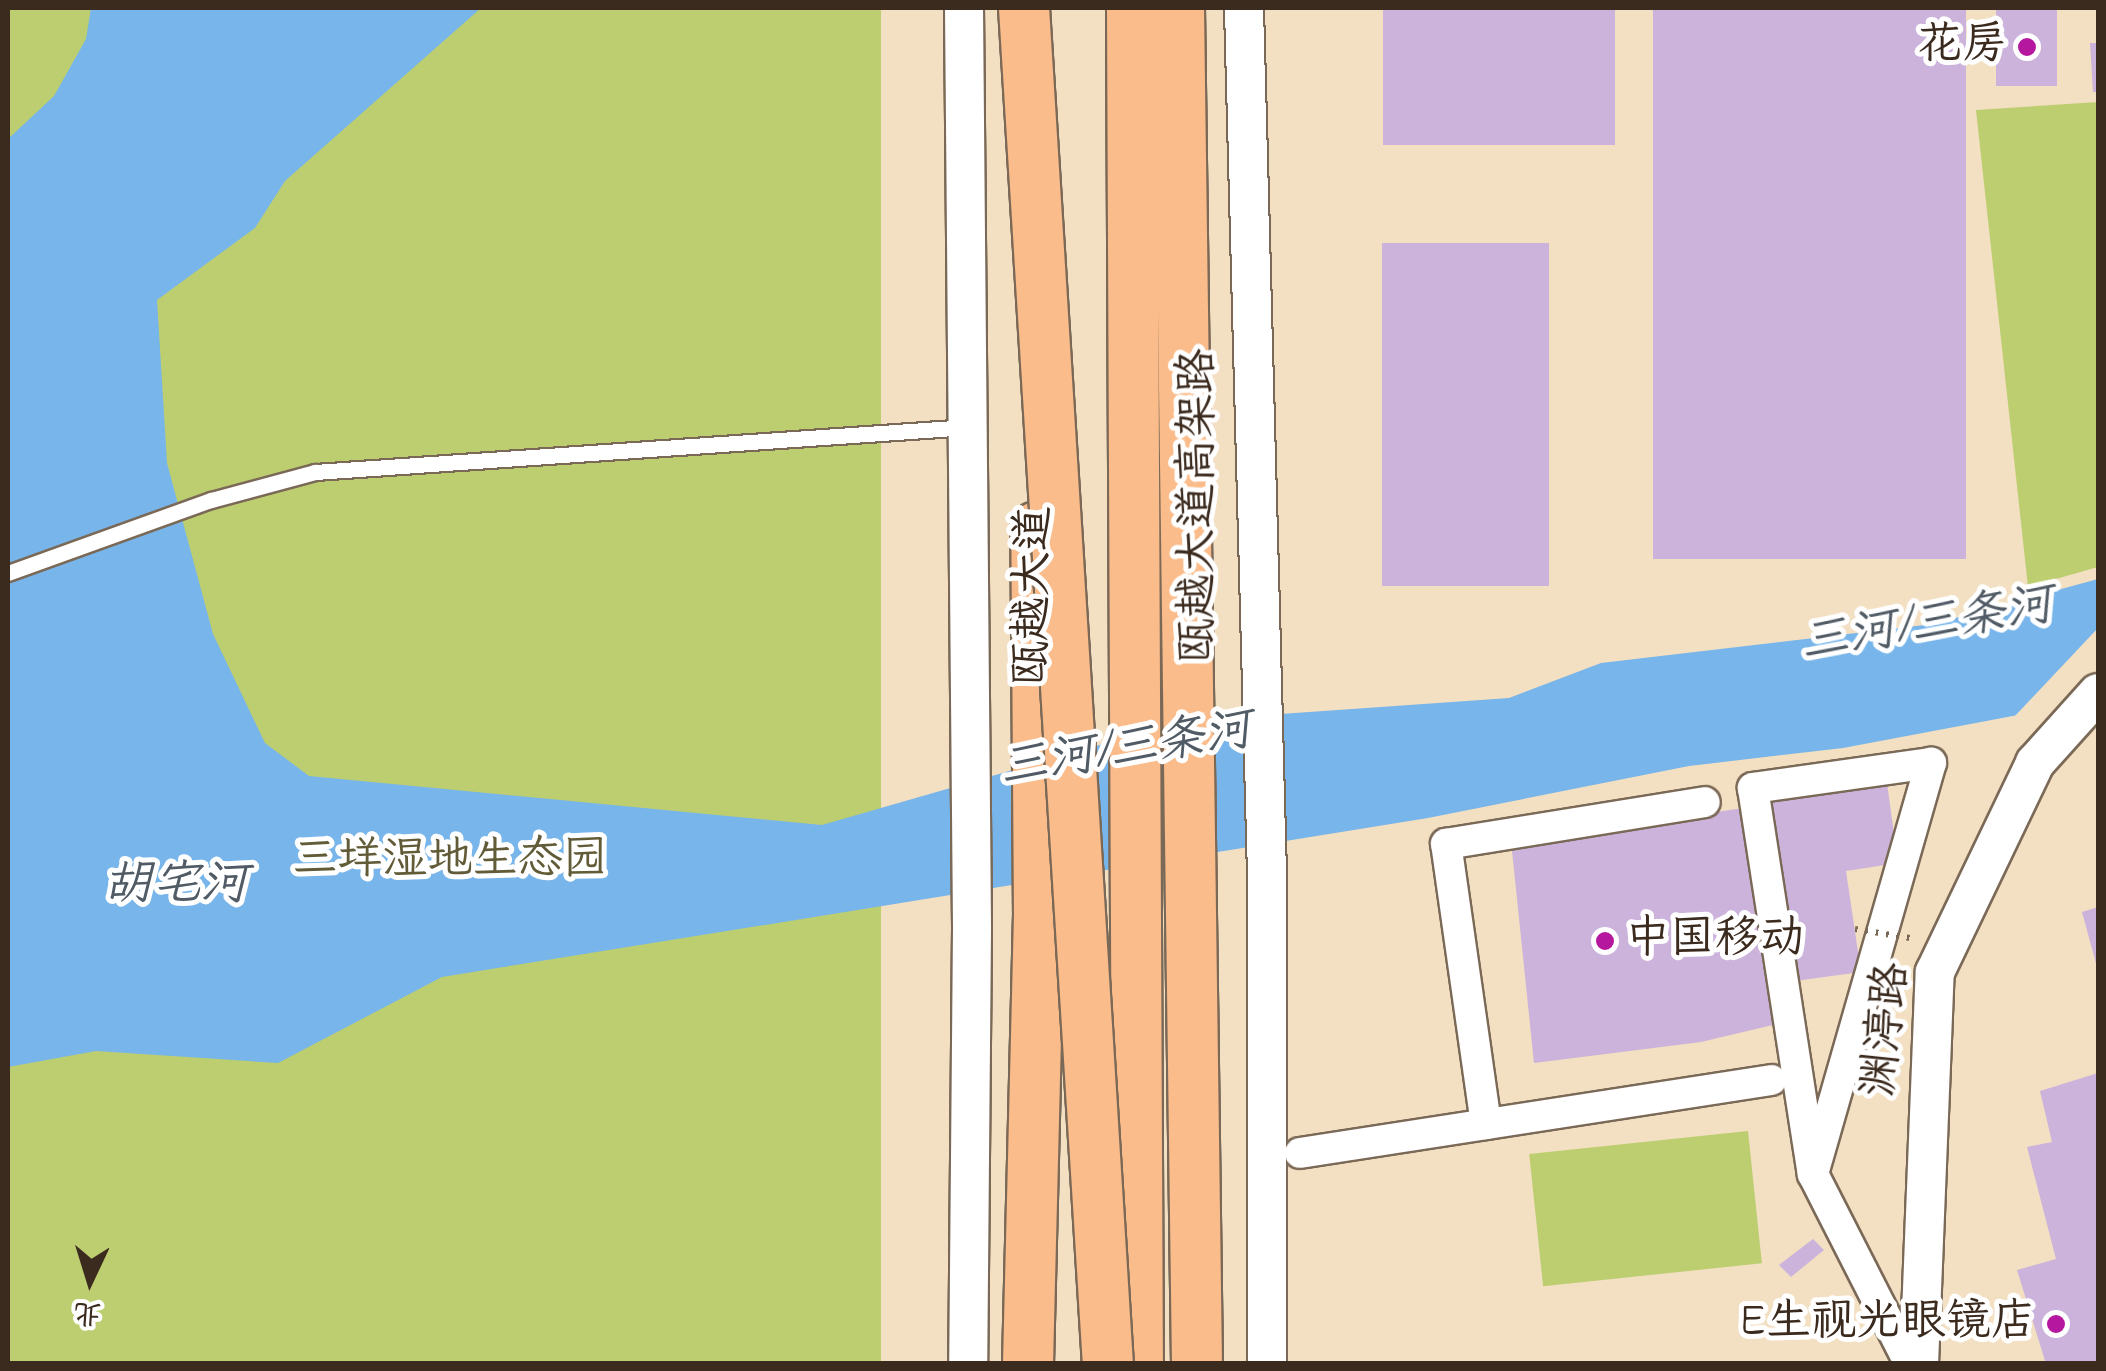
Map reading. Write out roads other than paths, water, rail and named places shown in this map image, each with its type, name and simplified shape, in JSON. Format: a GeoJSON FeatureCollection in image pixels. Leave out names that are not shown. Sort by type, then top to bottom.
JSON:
{"type":"FeatureCollection","features":[{"type":"Feature","properties":{"kind":"highway"},"geometry":{"type":"LineString","coordinates":[[1024,8],[1108,1364]]}},
{"type":"Feature","properties":{"kind":"highway","name":"瓯越大道"},"geometry":{"type":"LineString","coordinates":[[1028,1364],[1039,916],[1034,708],[1042,8]]}},
{"type":"Feature","properties":{"kind":"highway","name":"瓯越大道高架路"},"geometry":{"type":"LineString","coordinates":[[1132,8],[1138,1364]]}},
{"type":"Feature","properties":{"kind":"highway"},"geometry":{"type":"LineString","coordinates":[[1179,8],[1186,895],[1197,1364]]}},
{"type":"Feature","properties":{"kind":"highway","name":"瓯越大道高架路"},"geometry":{"type":"LineString","coordinates":[[1196,8],[1206,1364]]}},
{"type":"Feature","properties":{"kind":"street"},"geometry":{"type":"LineString","coordinates":[[964,8],[972,929],[968,1364]]}},
{"type":"Feature","properties":{"kind":"street"},"geometry":{"type":"LineString","coordinates":[[1244,8],[1258,678],[1267,873],[1267,1364]]}},
{"type":"Feature","properties":{"kind":"street","name":"渊渟路"},"geometry":{"type":"LineString","coordinates":[[1918,1364],[1935,972],[2035,763],[2098,693]]}},
{"type":"Feature","properties":{"kind":"street"},"geometry":{"type":"LineString","coordinates":[[1813,1174],[1931,763],[1753,788],[1813,1174],[1910,1364]]}},
{"type":"Feature","properties":{"kind":"street"},"geometry":{"type":"LineString","coordinates":[[1486,1124],[1446,844],[1705,802]]}},
{"type":"Feature","properties":{"kind":"street"},"geometry":{"type":"LineString","coordinates":[[1300,1152],[1770,1080]]}},
{"type":"Feature","properties":{"kind":"lane"},"geometry":{"type":"LineString","coordinates":[[8,572],[212,500],[315,472],[968,427]]}},
{"type":"Feature","properties":{"kind":"water","name":"胡宅河"},"geometry":{"type":"Polygon","coordinates":[[[91,8],[481,8],[285,181],[255,228],[157,300],[167,463],[213,634],[265,743],[309,776],[822,825],[1183,721],[1509,698],[1601,663],[1933,624],[2098,579],[2098,700],[1843,748],[1689,766],[1428,818],[442,977],[278,1063],[96,1051],[8,1067],[8,139],[54,96],[86,39],[91,8]]]}},
{"type":"Feature","properties":{"kind":"place","name":"花房"},"geometry":{"type":"Point","coordinates":[2027,47]}},
{"type":"Feature","properties":{"kind":"place","name":"中国移动"},"geometry":{"type":"Point","coordinates":[1605,941]}},
{"type":"Feature","properties":{"kind":"place","name":"E生视光眼镜店"},"geometry":{"type":"Point","coordinates":[2056,1324]}},
{"type":"Feature","properties":{"kind":"water label","name":"三河/三条河"},"geometry":{"type":"Point","coordinates":[1927,626]}},
{"type":"Feature","properties":{"kind":"water label","name":"三河/三条河"},"geometry":{"type":"Point","coordinates":[1126,751]}},
{"type":"Feature","properties":{"kind":"park label","name":"三垟湿地生态园"},"geometry":{"type":"Point","coordinates":[450,862]}}]}
